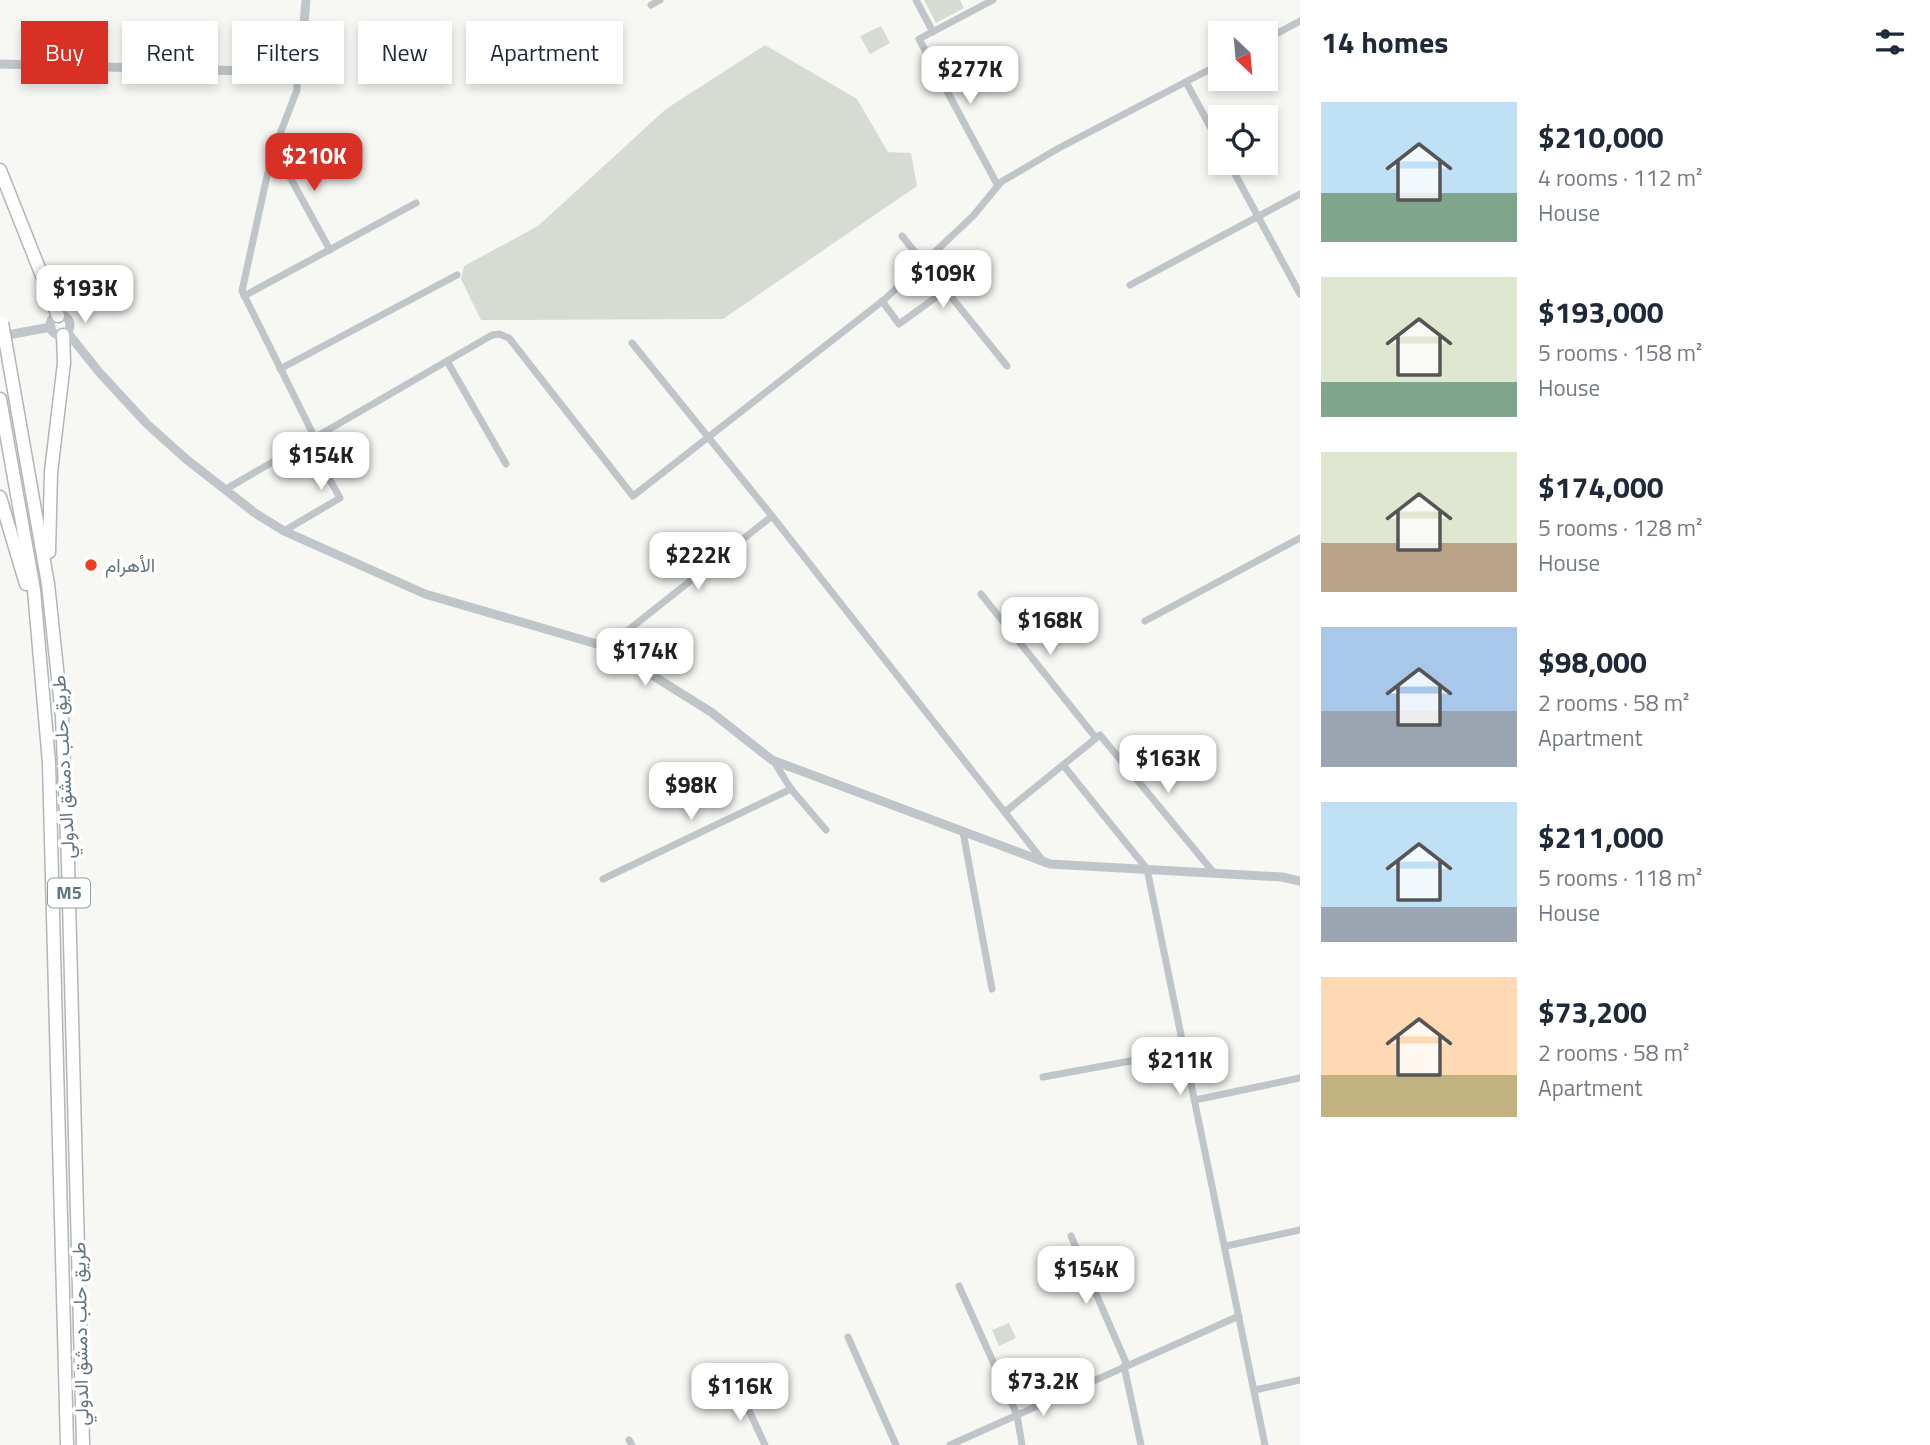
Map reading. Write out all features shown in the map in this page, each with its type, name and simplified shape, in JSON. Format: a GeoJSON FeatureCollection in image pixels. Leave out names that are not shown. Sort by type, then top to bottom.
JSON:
{"type":"FeatureCollection","features":[{"type":"Feature","properties":{"kind":"highway"},"geometry":{"type":"LineString","coordinates":[[0,170],[54,321]]}},
{"type":"Feature","properties":{"kind":"highway","name":"طريق حلب دمشق الدولي"},"geometry":{"type":"LineString","coordinates":[[2,330],[48,584],[65,775],[83,1445]]}},
{"type":"Feature","properties":{"kind":"highway"},"geometry":{"type":"LineString","coordinates":[[48,584],[51,472],[65,333]]}},
{"type":"Feature","properties":{"kind":"highway","name":"طريق حلب دمشق الدولي"},"geometry":{"type":"LineString","coordinates":[[0,399],[14,468],[37,620],[49,763],[54,868],[66,1445]]}},
{"type":"Feature","properties":{"kind":"highway"},"geometry":{"type":"LineString","coordinates":[[0,497],[37,620]]}},
{"type":"Feature","properties":{"kind":"street"},"geometry":{"type":"LineString","coordinates":[[305,21],[306,0]]}},
{"type":"Feature","properties":{"kind":"street"},"geometry":{"type":"LineString","coordinates":[[650,5],[660,0]]}},
{"type":"Feature","properties":{"kind":"street"},"geometry":{"type":"LineString","coordinates":[[916,0],[933,32]]}},
{"type":"Feature","properties":{"kind":"street"},"geometry":{"type":"LineString","coordinates":[[993,0],[919,39],[998,186]]}},
{"type":"Feature","properties":{"kind":"street"},"geometry":{"type":"LineString","coordinates":[[1278,33],[1300,21]]}},
{"type":"Feature","properties":{"kind":"street"},"geometry":{"type":"LineString","coordinates":[[0,64],[232,72]]}},
{"type":"Feature","properties":{"kind":"street"},"geometry":{"type":"LineString","coordinates":[[226,489],[492,335],[499,334],[509,338],[633,496],[882,301],[973,216],[998,186],[1059,148],[1208,70]]}},
{"type":"Feature","properties":{"kind":"street"},"geometry":{"type":"LineString","coordinates":[[1186,82],[1208,123]]}},
{"type":"Feature","properties":{"kind":"street"},"geometry":{"type":"LineString","coordinates":[[284,531],[340,498],[244,296],[243,285],[275,150],[297,84]]}},
{"type":"Feature","properties":{"kind":"street"},"geometry":{"type":"LineString","coordinates":[[275,150],[330,250]]}},
{"type":"Feature","properties":{"kind":"street"},"geometry":{"type":"LineString","coordinates":[[1236,175],[1300,294]]}},
{"type":"Feature","properties":{"kind":"street"},"geometry":{"type":"LineString","coordinates":[[1130,285],[1300,194]]}},
{"type":"Feature","properties":{"kind":"street"},"geometry":{"type":"LineString","coordinates":[[244,296],[416,204]]}},
{"type":"Feature","properties":{"kind":"street"},"geometry":{"type":"LineString","coordinates":[[902,236],[1006,366]]}},
{"type":"Feature","properties":{"kind":"street"},"geometry":{"type":"LineString","coordinates":[[280,369],[457,275]]}},
{"type":"Feature","properties":{"kind":"street"},"geometry":{"type":"LineString","coordinates":[[882,301],[899,324],[946,290]]}},
{"type":"Feature","properties":{"kind":"street"},"geometry":{"type":"LineString","coordinates":[[2,330],[54,321],[64,316],[69,320],[70,327],[65,333]]}},
{"type":"Feature","properties":{"kind":"street"},"geometry":{"type":"LineString","coordinates":[[54,321],[55,333],[65,333],[147,424],[255,513],[284,531],[425,594],[607,648],[710,712],[772,760],[1044,862],[1282,877],[1300,881]]}},
{"type":"Feature","properties":{"kind":"street"},"geometry":{"type":"LineString","coordinates":[[632,343],[1044,862]]}},
{"type":"Feature","properties":{"kind":"street"},"geometry":{"type":"LineString","coordinates":[[447,361],[506,464]]}},
{"type":"Feature","properties":{"kind":"street"},"geometry":{"type":"LineString","coordinates":[[607,648],[772,516]]}},
{"type":"Feature","properties":{"kind":"street"},"geometry":{"type":"LineString","coordinates":[[1145,621],[1300,538]]}},
{"type":"Feature","properties":{"kind":"street"},"geometry":{"type":"LineString","coordinates":[[981,594],[1096,738]]}},
{"type":"Feature","properties":{"kind":"street"},"geometry":{"type":"LineString","coordinates":[[1005,812],[1100,736],[1214,873]]}},
{"type":"Feature","properties":{"kind":"street"},"geometry":{"type":"LineString","coordinates":[[772,760],[791,789],[826,830]]}},
{"type":"Feature","properties":{"kind":"street"},"geometry":{"type":"LineString","coordinates":[[1063,765],[1147,869],[1265,1445]]}},
{"type":"Feature","properties":{"kind":"street"},"geometry":{"type":"LineString","coordinates":[[603,879],[791,789]]}},
{"type":"Feature","properties":{"kind":"street"},"geometry":{"type":"LineString","coordinates":[[963,832],[992,989]]}},
{"type":"Feature","properties":{"kind":"street"},"geometry":{"type":"LineString","coordinates":[[1043,1077],[1185,1051]]}},
{"type":"Feature","properties":{"kind":"street"},"geometry":{"type":"LineString","coordinates":[[1195,1100],[1300,1079]]}},
{"type":"Feature","properties":{"kind":"street"},"geometry":{"type":"LineString","coordinates":[[1226,1246],[1300,1230]]}},
{"type":"Feature","properties":{"kind":"street"},"geometry":{"type":"LineString","coordinates":[[1071,1236],[1126,1366],[1141,1445]]}},
{"type":"Feature","properties":{"kind":"street"},"geometry":{"type":"LineString","coordinates":[[959,1286],[1017,1415],[1022,1445]]}},
{"type":"Feature","properties":{"kind":"street"},"geometry":{"type":"LineString","coordinates":[[950,1445],[1239,1317]]}},
{"type":"Feature","properties":{"kind":"street"},"geometry":{"type":"LineString","coordinates":[[848,1337],[897,1445]]}},
{"type":"Feature","properties":{"kind":"street"},"geometry":{"type":"LineString","coordinates":[[1255,1390],[1300,1380]]}},
{"type":"Feature","properties":{"kind":"street"},"geometry":{"type":"LineString","coordinates":[[740,1389],[765,1445]]}},
{"type":"Feature","properties":{"kind":"shaded area"},"geometry":{"type":"Polygon","coordinates":[[[924,0],[960,0],[964,8],[936,23],[924,0]]]}},
{"type":"Feature","properties":{"kind":"shaded area"},"geometry":{"type":"Polygon","coordinates":[[[881,26],[890,43],[870,54],[860,36],[881,26]]]}},
{"type":"Feature","properties":{"kind":"shaded area"},"geometry":{"type":"Polygon","coordinates":[[[765,45],[857,99],[888,152],[911,153],[917,186],[723,319],[481,320],[461,279],[464,266],[538,226],[666,109],[765,45]]]}},
{"type":"Feature","properties":{"kind":"shaded area"},"geometry":{"type":"Polygon","coordinates":[[[1009,1323],[1016,1338],[999,1346],[992,1330],[1009,1323]]]}},
{"type":"Feature","properties":{"kind":"place","name":"الأهرام"},"geometry":{"type":"Point","coordinates":[91,565]}}]}
